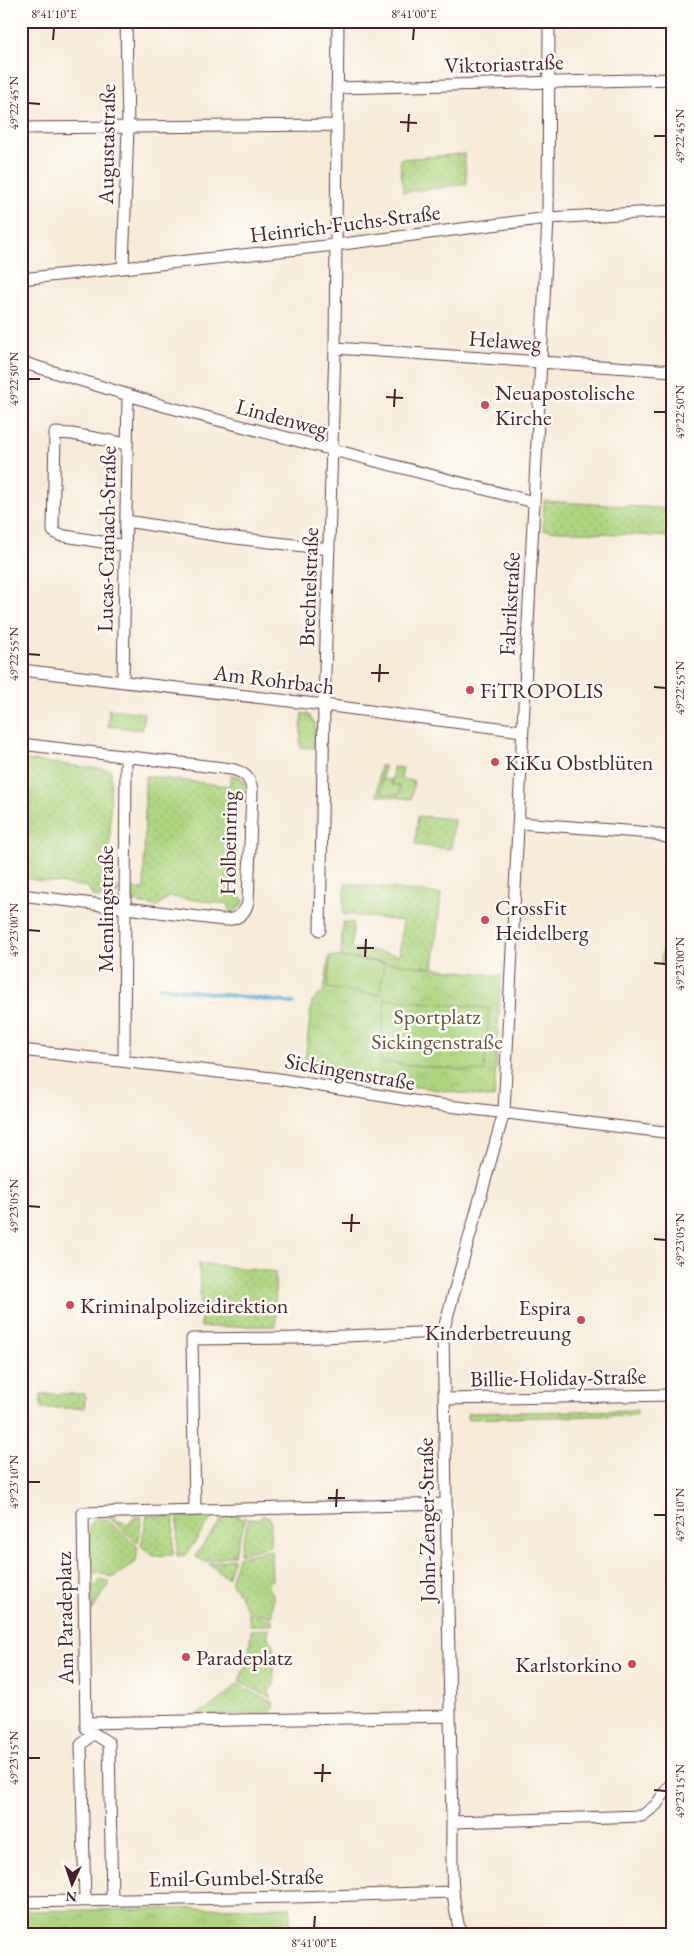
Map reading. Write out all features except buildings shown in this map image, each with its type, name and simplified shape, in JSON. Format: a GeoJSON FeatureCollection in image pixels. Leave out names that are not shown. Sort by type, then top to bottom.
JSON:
{"type":"FeatureCollection","features":[{"type":"Feature","properties":{"kind":"street","name":"Augustastraße"},"geometry":{"type":"LineString","coordinates":[[123,268],[128,128],[126,21]]}},
{"type":"Feature","properties":{"kind":"street","name":"Brechtelstraße"},"geometry":{"type":"LineString","coordinates":[[320,930],[324,705],[335,348],[338,21]]}},
{"type":"Feature","properties":{"kind":"street","name":"Fabrikstraße"},"geometry":{"type":"LineString","coordinates":[[504,1112],[548,218],[549,21]]}},
{"type":"Feature","properties":{"kind":"street","name":"Viktoriastraße"},"geometry":{"type":"LineString","coordinates":[[337,88],[673,78]]}},
{"type":"Feature","properties":{"kind":"street"},"geometry":{"type":"LineString","coordinates":[[21,128],[337,125]]}},
{"type":"Feature","properties":{"kind":"street","name":"Heinrich-Fuchs-Straße"},"geometry":{"type":"LineString","coordinates":[[21,279],[335,245],[548,218],[673,211]]}},
{"type":"Feature","properties":{"kind":"street","name":"Helaweg"},"geometry":{"type":"LineString","coordinates":[[335,348],[673,371]]}},
{"type":"Feature","properties":{"kind":"street","name":"Lindenweg"},"geometry":{"type":"LineString","coordinates":[[21,362],[128,396],[534,502]]}},
{"type":"Feature","properties":{"kind":"street","name":"Lucas-Cranach-Straße"},"geometry":{"type":"LineString","coordinates":[[123,682],[128,396]]}},
{"type":"Feature","properties":{"kind":"street"},"geometry":{"type":"LineString","coordinates":[[126,546],[59,535],[53,531],[55,433],[72,434],[127,444]]}},
{"type":"Feature","properties":{"kind":"street"},"geometry":{"type":"LineString","coordinates":[[126,521],[227,537],[329,548]]}},
{"type":"Feature","properties":{"kind":"street","name":"Am Rohrbach"},"geometry":{"type":"LineString","coordinates":[[21,670],[324,705],[522,731]]}},
{"type":"Feature","properties":{"kind":"street","name":"Holbeinring"},"geometry":{"type":"LineString","coordinates":[[21,744],[240,771],[248,778],[252,790],[248,902],[244,912],[235,919],[223,920],[21,895]]}},
{"type":"Feature","properties":{"kind":"street","name":"Memlingstraße"},"geometry":{"type":"LineString","coordinates":[[124,1060],[126,757]]}},
{"type":"Feature","properties":{"kind":"street"},"geometry":{"type":"LineString","coordinates":[[518,824],[652,833],[673,840]]}},
{"type":"Feature","properties":{"kind":"street","name":"Sickingenstraße"},"geometry":{"type":"LineString","coordinates":[[21,1050],[272,1078],[432,1104],[673,1133]]}},
{"type":"Feature","properties":{"kind":"street","name":"John-Zenger-Straße"},"geometry":{"type":"LineString","coordinates":[[461,1935],[452,1892],[443,1332],[504,1112]]}},
{"type":"Feature","properties":{"kind":"street"},"geometry":{"type":"LineString","coordinates":[[195,1509],[192,1339],[296,1338],[443,1332]]}},
{"type":"Feature","properties":{"kind":"street","name":"Billie-Holiday-Straße"},"geometry":{"type":"LineString","coordinates":[[444,1399],[673,1395]]}},
{"type":"Feature","properties":{"kind":"street","name":"Am Paradeplatz"},"geometry":{"type":"LineString","coordinates":[[86,1722],[83,1513],[446,1504]]}},
{"type":"Feature","properties":{"kind":"street"},"geometry":{"type":"LineString","coordinates":[[112,1900],[109,1743],[86,1728],[86,1722],[450,1716]]}},
{"type":"Feature","properties":{"kind":"street"},"geometry":{"type":"LineString","coordinates":[[85,1900],[81,1746],[93,1733]]}},
{"type":"Feature","properties":{"kind":"street"},"geometry":{"type":"LineString","coordinates":[[452,1822],[642,1816],[651,1811],[673,1782]]}},
{"type":"Feature","properties":{"kind":"street","name":"Emil-Gumbel-Straße"},"geometry":{"type":"LineString","coordinates":[[21,1902],[452,1892]]}},
{"type":"Feature","properties":{"kind":"green space"},"geometry":{"type":"Polygon","coordinates":[[[464,154],[467,184],[403,192],[400,159],[464,154]]]}},
{"type":"Feature","properties":{"kind":"green space"},"geometry":{"type":"Polygon","coordinates":[[[544,501],[673,509],[673,537],[543,530],[544,501]]]}},
{"type":"Feature","properties":{"kind":"green space"},"geometry":{"type":"Polygon","coordinates":[[[109,709],[144,713],[142,730],[108,726],[109,709]]]}},
{"type":"Feature","properties":{"kind":"green space"},"geometry":{"type":"Polygon","coordinates":[[[302,713],[308,714],[315,723],[314,748],[300,747],[302,713]]]}},
{"type":"Feature","properties":{"kind":"green space"},"geometry":{"type":"Polygon","coordinates":[[[21,749],[26,749],[25,760],[111,770],[109,887],[118,888],[118,893],[112,897],[93,897],[88,887],[28,879],[21,872],[21,749]]]}},
{"type":"Feature","properties":{"kind":"green space"},"geometry":{"type":"Polygon","coordinates":[[[380,766],[384,766],[381,793],[392,785],[393,767],[403,768],[401,779],[414,781],[411,799],[377,795],[380,766]]]}},
{"type":"Feature","properties":{"kind":"green space"},"geometry":{"type":"Polygon","coordinates":[[[231,775],[241,777],[245,790],[235,796],[233,891],[244,900],[240,907],[230,913],[229,904],[169,897],[157,906],[137,903],[133,900],[133,889],[144,889],[145,776],[229,786],[231,775]]]}},
{"type":"Feature","properties":{"kind":"green space"},"geometry":{"type":"Polygon","coordinates":[[[382,779],[392,780],[392,785],[400,786],[399,795],[381,793],[382,779]]]}},
{"type":"Feature","properties":{"kind":"green space"},"geometry":{"type":"Polygon","coordinates":[[[418,816],[454,819],[451,849],[415,845],[418,816]]]}},
{"type":"Feature","properties":{"kind":"green space"},"geometry":{"type":"Polygon","coordinates":[[[345,883],[441,894],[433,968],[341,957],[343,922],[354,923],[351,948],[399,955],[403,921],[343,914],[345,883]]]}},
{"type":"Feature","properties":{"kind":"green space"},"geometry":{"type":"Polygon","coordinates":[[[664,934],[673,935],[673,966],[661,965],[664,934]]]}},
{"type":"Feature","properties":{"kind":"green space","name":"Sportplatz Sickingenstraße"},"geometry":{"type":"Polygon","coordinates":[[[329,956],[501,976],[494,1098],[313,1072],[313,1069],[304,1068],[312,1001],[324,991],[329,956]]]}},
{"type":"Feature","properties":{"kind":"green space"},"geometry":{"type":"Polygon","coordinates":[[[331,956],[384,963],[380,995],[327,988],[331,956]]]}},
{"type":"Feature","properties":{"kind":"green space"},"geometry":{"type":"Polygon","coordinates":[[[385,999],[489,1008],[484,1072],[380,1062],[385,999]]]}},
{"type":"Feature","properties":{"kind":"green space"},"geometry":{"type":"Polygon","coordinates":[[[199,1263],[275,1272],[276,1326],[201,1327],[199,1263]]]}},
{"type":"Feature","properties":{"kind":"green space"},"geometry":{"type":"Polygon","coordinates":[[[41,1394],[85,1394],[85,1408],[41,1408],[41,1394]]]}},
{"type":"Feature","properties":{"kind":"green space"},"geometry":{"type":"Polygon","coordinates":[[[637,1410],[637,1415],[467,1419],[468,1413],[637,1410]]]}},
{"type":"Feature","properties":{"kind":"green space"},"geometry":{"type":"Polygon","coordinates":[[[225,1515],[238,1515],[239,1519],[246,1518],[234,1555],[205,1562],[195,1556],[225,1515]]]}},
{"type":"Feature","properties":{"kind":"green space"},"geometry":{"type":"Polygon","coordinates":[[[263,1515],[269,1517],[271,1523],[270,1546],[239,1554],[249,1518],[260,1519],[263,1515]]]}},
{"type":"Feature","properties":{"kind":"green space"},"geometry":{"type":"Polygon","coordinates":[[[147,1516],[174,1516],[173,1555],[153,1556],[141,1546],[147,1516]]]}},
{"type":"Feature","properties":{"kind":"green space"},"geometry":{"type":"Polygon","coordinates":[[[178,1516],[213,1516],[186,1555],[177,1556],[178,1516]]]}},
{"type":"Feature","properties":{"kind":"green space"},"geometry":{"type":"Polygon","coordinates":[[[108,1517],[114,1517],[118,1521],[129,1524],[135,1517],[142,1517],[138,1543],[108,1517]]]}},
{"type":"Feature","properties":{"kind":"green space"},"geometry":{"type":"Polygon","coordinates":[[[96,1518],[107,1520],[138,1547],[136,1562],[114,1577],[89,1571],[90,1525],[96,1518]]]}},
{"type":"Feature","properties":{"kind":"green space"},"geometry":{"type":"Polygon","coordinates":[[[271,1550],[272,1580],[268,1584],[268,1588],[273,1595],[272,1617],[247,1610],[240,1595],[230,1582],[238,1557],[271,1550]]]}},
{"type":"Feature","properties":{"kind":"green space"},"geometry":{"type":"Polygon","coordinates":[[[234,1558],[227,1578],[209,1564],[234,1558]]]}},
{"type":"Feature","properties":{"kind":"green space"},"geometry":{"type":"Polygon","coordinates":[[[101,1579],[110,1582],[92,1611],[91,1587],[97,1585],[101,1579]]]}},
{"type":"Feature","properties":{"kind":"green space"},"geometry":{"type":"Polygon","coordinates":[[[248,1613],[272,1620],[272,1625],[250,1625],[248,1613]]]}},
{"type":"Feature","properties":{"kind":"green space"},"geometry":{"type":"Polygon","coordinates":[[[269,1629],[268,1638],[273,1644],[273,1653],[246,1662],[251,1630],[269,1629]]]}},
{"type":"Feature","properties":{"kind":"green space"},"geometry":{"type":"Polygon","coordinates":[[[273,1656],[274,1685],[270,1691],[271,1698],[239,1681],[245,1666],[273,1656]]]}},
{"type":"Feature","properties":{"kind":"green space"},"geometry":{"type":"Polygon","coordinates":[[[237,1684],[274,1703],[272,1711],[262,1714],[195,1715],[217,1702],[237,1684]]]}},
{"type":"Feature","properties":{"kind":"green space"},"geometry":{"type":"Polygon","coordinates":[[[290,1907],[291,1935],[21,1935],[21,1911],[290,1907]]]}},
{"type":"Feature","properties":{"kind":"waterway"},"geometry":{"type":"LineString","coordinates":[[160,987],[293,1003]]}},
{"type":"Feature","properties":{"kind":"place","name":"Neuapostolische Kirche"},"geometry":{"type":"Point","coordinates":[485,405]}},
{"type":"Feature","properties":{"kind":"place","name":"FiTROPOLIS"},"geometry":{"type":"Point","coordinates":[470,690]}},
{"type":"Feature","properties":{"kind":"place","name":"KiKu Obstblüten"},"geometry":{"type":"Point","coordinates":[495,762]}},
{"type":"Feature","properties":{"kind":"place","name":"CrossFit Heidelberg"},"geometry":{"type":"Point","coordinates":[485,920]}},
{"type":"Feature","properties":{"kind":"place","name":"Kriminalpolizeidirektion"},"geometry":{"type":"Point","coordinates":[70,1305]}},
{"type":"Feature","properties":{"kind":"place","name":"Espira Kinderbetreuung"},"geometry":{"type":"Point","coordinates":[581,1320]}},
{"type":"Feature","properties":{"kind":"place","name":"Paradeplatz"},"geometry":{"type":"Point","coordinates":[186,1657]}},
{"type":"Feature","properties":{"kind":"place","name":"Karlstorkino"},"geometry":{"type":"Point","coordinates":[632,1664]}}]}
